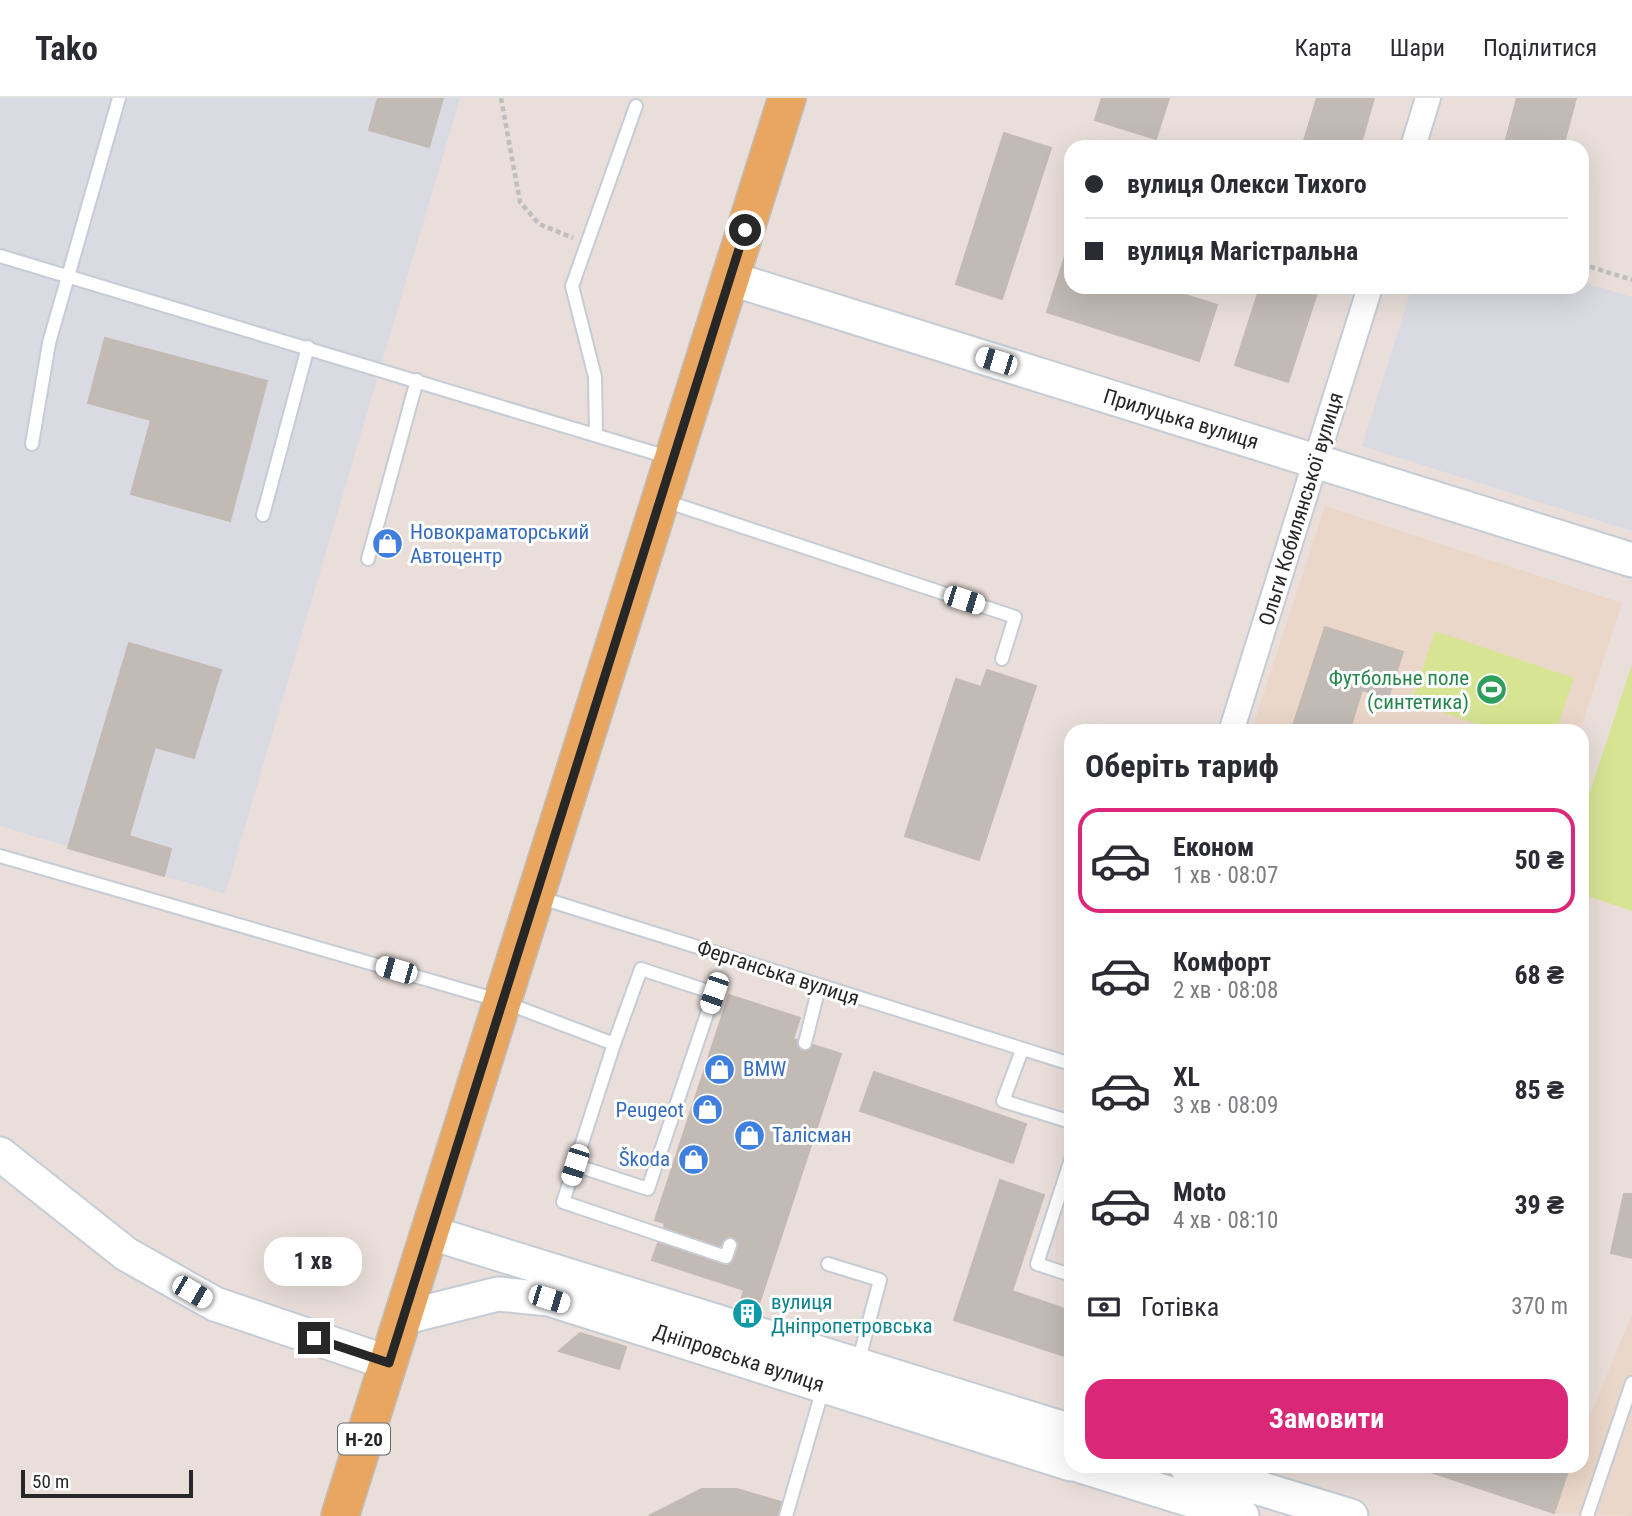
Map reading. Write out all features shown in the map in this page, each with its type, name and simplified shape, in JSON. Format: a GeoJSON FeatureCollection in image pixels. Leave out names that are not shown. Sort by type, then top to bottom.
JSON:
{"type":"FeatureCollection","features":[{"type":"Feature","properties":{"kind":"main road","name":"Н-20"},"geometry":{"type":"LineString","coordinates":[[340,1516],[658,499],[787,98]]}},
{"type":"Feature","properties":{"kind":"street"},"geometry":{"type":"LineString","coordinates":[[1415,140],[1428,98]]}},
{"type":"Feature","properties":{"kind":"street","name":"Прилуцька вулиця"},"geometry":{"type":"LineString","coordinates":[[729,278],[1632,561]]}},
{"type":"Feature","properties":{"kind":"street","name":"Ольги Кобилянської вулиця"},"geometry":{"type":"LineString","coordinates":[[1234,724],[1368,294]]}},
{"type":"Feature","properties":{"kind":"street"},"geometry":{"type":"LineString","coordinates":[[0,1154],[126,1254],[215,1304],[389,1363]]}},
{"type":"Feature","properties":{"kind":"street","name":"Дніпровська вулиця"},"geometry":{"type":"LineString","coordinates":[[428,1231],[834,1370],[1064,1461]]}},
{"type":"Feature","properties":{"kind":"street","name":"Дніпровська вулиця"},"geometry":{"type":"LineString","coordinates":[[402,1318],[498,1294],[549,1299],[1064,1429]]}},
{"type":"Feature","properties":{"kind":"street"},"geometry":{"type":"LineString","coordinates":[[1114,1473],[1351,1516]]}},
{"type":"Feature","properties":{"kind":"street"},"geometry":{"type":"LineString","coordinates":[[1197,1490],[1242,1516]]}},
{"type":"Feature","properties":{"kind":"lane"},"geometry":{"type":"LineString","coordinates":[[32,444],[49,343],[118,98]]}},
{"type":"Feature","properties":{"kind":"lane"},"geometry":{"type":"LineString","coordinates":[[596,434],[595,377],[572,286],[636,106]]}},
{"type":"Feature","properties":{"kind":"lane"},"geometry":{"type":"LineString","coordinates":[[0,256],[68,274],[671,458]]}},
{"type":"Feature","properties":{"kind":"lane"},"geometry":{"type":"LineString","coordinates":[[263,515],[308,347]]}},
{"type":"Feature","properties":{"kind":"lane"},"geometry":{"type":"LineString","coordinates":[[368,559],[417,380]]}},
{"type":"Feature","properties":{"kind":"lane"},"geometry":{"type":"LineString","coordinates":[[658,499],[1015,617],[1002,659]]}},
{"type":"Feature","properties":{"kind":"lane"},"geometry":{"type":"LineString","coordinates":[[0,856],[501,1001],[614,1044]]}},
{"type":"Feature","properties":{"kind":"lane","name":"Ферганська вулиця"},"geometry":{"type":"LineString","coordinates":[[534,896],[1064,1062]]}},
{"type":"Feature","properties":{"kind":"lane"},"geometry":{"type":"LineString","coordinates":[[575,1165],[648,1189],[714,993],[641,969],[562,1202],[726,1257],[730,1244]]}},
{"type":"Feature","properties":{"kind":"lane"},"geometry":{"type":"LineString","coordinates":[[805,1043],[819,987]]}},
{"type":"Feature","properties":{"kind":"lane"},"geometry":{"type":"LineString","coordinates":[[1022,1050],[1003,1101],[1064,1120]]}},
{"type":"Feature","properties":{"kind":"lane"},"geometry":{"type":"LineString","coordinates":[[1064,1181],[1037,1264],[1064,1273]]}},
{"type":"Feature","properties":{"kind":"lane"},"geometry":{"type":"LineString","coordinates":[[786,1516],[834,1370],[880,1280],[828,1264]]}},
{"type":"Feature","properties":{"kind":"lane"},"geometry":{"type":"LineString","coordinates":[[1587,1516],[1632,1383]]}},
{"type":"Feature","properties":{"kind":"path"},"geometry":{"type":"LineString","coordinates":[[501,98],[520,202],[539,223],[587,244]]}},
{"type":"Feature","properties":{"kind":"path"},"geometry":{"type":"LineString","coordinates":[[1589,266],[1632,280]]}},
{"type":"Feature","properties":{"kind":"shaded area"},"geometry":{"type":"Polygon","coordinates":[[[0,98],[460,98],[225,894],[0,826],[0,98]]]}},
{"type":"Feature","properties":{"kind":"shaded area"},"geometry":{"type":"Polygon","coordinates":[[[1589,284],[1632,297],[1632,531],[1362,446],[1410,294],[1589,294],[1589,284]]]}},
{"type":"Feature","properties":{"kind":"shaded area"},"geometry":{"type":"Polygon","coordinates":[[[1325,506],[1622,603],[1582,724],[1254,724],[1325,506]]]}},
{"type":"Feature","properties":{"kind":"shaded area"},"geometry":{"type":"Polygon","coordinates":[[[1632,1314],[1632,1516],[1554,1513],[1568,1473],[1589,1473],[1589,1418],[1632,1314]]]}},
{"type":"Feature","properties":{"kind":"green space","name":"Футбольне поле (синтетика)"},"geometry":{"type":"Polygon","coordinates":[[[1435,631],[1574,678],[1558,724],[1477,724],[1411,702],[1435,631]]]}},
{"type":"Feature","properties":{"kind":"green space"},"geometry":{"type":"Polygon","coordinates":[[[1632,664],[1632,911],[1589,896],[1589,795],[1632,664]]]}},
{"type":"Feature","properties":{"kind":"building"},"geometry":{"type":"Polygon","coordinates":[[[378,98],[443,98],[429,147],[369,130],[378,98]]]}},
{"type":"Feature","properties":{"kind":"building"},"geometry":{"type":"Polygon","coordinates":[[[1102,98],[1169,98],[1156,139],[1095,120],[1102,98]]]}},
{"type":"Feature","properties":{"kind":"building"},"geometry":{"type":"Polygon","coordinates":[[[1317,98],[1374,98],[1362,140],[1304,140],[1317,98]]]}},
{"type":"Feature","properties":{"kind":"building"},"geometry":{"type":"Polygon","coordinates":[[[1517,98],[1576,98],[1565,140],[1506,140],[1517,98]]]}},
{"type":"Feature","properties":{"kind":"building"},"geometry":{"type":"Polygon","coordinates":[[[1004,133],[1051,148],[1002,299],[956,284],[1004,133]]]}},
{"type":"Feature","properties":{"kind":"building"},"geometry":{"type":"Polygon","coordinates":[[[1064,259],[1064,294],[1182,294],[1217,305],[1199,361],[1047,312],[1064,259]]]}},
{"type":"Feature","properties":{"kind":"building"},"geometry":{"type":"Polygon","coordinates":[[[1258,294],[1317,294],[1288,382],[1235,365],[1258,294]]]}},
{"type":"Feature","properties":{"kind":"building"},"geometry":{"type":"Polygon","coordinates":[[[105,338],[267,381],[230,521],[131,494],[151,420],[88,403],[105,338]]]}},
{"type":"Feature","properties":{"kind":"building"},"geometry":{"type":"Polygon","coordinates":[[[1325,627],[1403,652],[1388,698],[1362,690],[1351,724],[1294,724],[1325,627]]]}},
{"type":"Feature","properties":{"kind":"building"},"geometry":{"type":"Polygon","coordinates":[[[129,643],[221,670],[194,758],[155,747],[129,836],[171,849],[164,876],[68,848],[129,643]]]}},
{"type":"Feature","properties":{"kind":"building"},"geometry":{"type":"Polygon","coordinates":[[[987,670],[1036,686],[979,860],[905,836],[956,679],[981,687],[987,670]]]}},
{"type":"Feature","properties":{"kind":"building","name":"Талісман"},"geometry":{"type":"Polygon","coordinates":[[[729,995],[800,1018],[793,1039],[797,1040],[797,1046],[802,1051],[808,1051],[813,1045],[841,1054],[756,1313],[739,1308],[744,1290],[652,1260],[658,1243],[727,1266],[734,1260],[738,1248],[733,1237],[725,1238],[720,1246],[664,1227],[665,1223],[655,1220],[729,995]]]}},
{"type":"Feature","properties":{"kind":"building"},"geometry":{"type":"Polygon","coordinates":[[[874,1072],[1026,1124],[1013,1163],[860,1111],[874,1072]]]}},
{"type":"Feature","properties":{"kind":"building"},"geometry":{"type":"Polygon","coordinates":[[[1000,1180],[1044,1195],[1012,1291],[1064,1309],[1064,1356],[954,1320],[1000,1180]]]}},
{"type":"Feature","properties":{"kind":"building"},"geometry":{"type":"Polygon","coordinates":[[[1624,1194],[1632,1194],[1632,1258],[1611,1253],[1624,1194]]]}},
{"type":"Feature","properties":{"kind":"building"},"geometry":{"type":"Polygon","coordinates":[[[580,1333],[626,1347],[619,1369],[559,1351],[580,1333]]]}},
{"type":"Feature","properties":{"kind":"building"},"geometry":{"type":"Polygon","coordinates":[[[1434,1473],[1567,1473],[1554,1513],[1434,1473]]]}},
{"type":"Feature","properties":{"kind":"building"},"geometry":{"type":"Polygon","coordinates":[[[702,1489],[737,1489],[781,1502],[777,1516],[649,1516],[702,1489]]]}},
{"type":"Feature","properties":{"kind":"place","name":"Новокраматорський Автоцентр"},"geometry":{"type":"Point","coordinates":[387,544]}},
{"type":"Feature","properties":{"kind":"place","name":"Футбольне поле (синтетика)"},"geometry":{"type":"Point","coordinates":[1492,690]}},
{"type":"Feature","properties":{"kind":"place","name":"BMW"},"geometry":{"type":"Point","coordinates":[720,1069]}},
{"type":"Feature","properties":{"kind":"place","name":"Peugeot"},"geometry":{"type":"Point","coordinates":[707,1110]}},
{"type":"Feature","properties":{"kind":"place","name":"Талісман"},"geometry":{"type":"Point","coordinates":[749,1135]}},
{"type":"Feature","properties":{"kind":"place","name":"Škoda"},"geometry":{"type":"Point","coordinates":[693,1159]}},
{"type":"Feature","properties":{"kind":"place","name":"вулиця Дніпропетровська"},"geometry":{"type":"Point","coordinates":[748,1314]}},
{"type":"Feature","properties":{"kind":"route"},"geometry":{"type":"LineString","coordinates":[[314,1338],[389,1363],[658,499],[745,230]]}}]}
